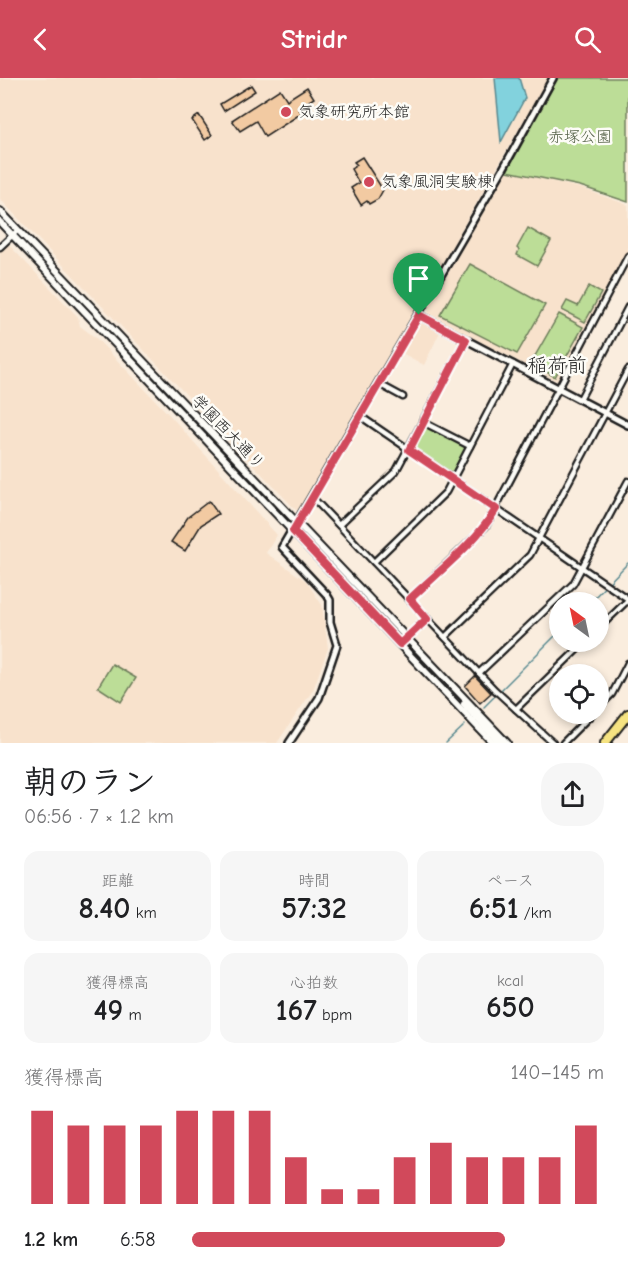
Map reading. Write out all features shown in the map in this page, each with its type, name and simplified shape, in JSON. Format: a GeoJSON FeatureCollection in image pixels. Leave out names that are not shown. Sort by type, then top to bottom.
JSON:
{"type":"FeatureCollection","features":[{"type":"Feature","properties":{"kind":"highway"},"geometry":{"type":"LineString","coordinates":[[605,743],[628,714]]}},
{"type":"Feature","properties":{"kind":"main road","name":"学園西大通り"},"geometry":{"type":"LineString","coordinates":[[0,212],[15,233],[293,531],[403,641],[437,671],[507,743]]}},
{"type":"Feature","properties":{"kind":"main road","name":"学園西大通り"},"geometry":{"type":"LineString","coordinates":[[0,222],[15,233],[297,524],[493,743]]}},
{"type":"Feature","properties":{"kind":"main road","name":"学園西大通り"},"geometry":{"type":"LineString","coordinates":[[437,671],[476,718]]}},
{"type":"Feature","properties":{"kind":"main road","name":"学園西大通り"},"geometry":{"type":"LineString","coordinates":[[431,676],[500,743]]}},
{"type":"Feature","properties":{"kind":"street"},"geometry":{"type":"LineString","coordinates":[[289,743],[319,698],[337,645],[330,622],[330,600],[282,547],[419,315],[503,169],[552,78]]}},
{"type":"Feature","properties":{"kind":"street"},"geometry":{"type":"LineString","coordinates":[[0,247],[15,233]]}},
{"type":"Feature","properties":{"kind":"street"},"geometry":{"type":"LineString","coordinates":[[410,599],[486,526],[627,259]]}},
{"type":"Feature","properties":{"kind":"street"},"geometry":{"type":"LineString","coordinates":[[580,399],[628,307]]}},
{"type":"Feature","properties":{"kind":"street"},"geometry":{"type":"LineString","coordinates":[[419,315],[628,425]]}},
{"type":"Feature","properties":{"kind":"street"},"geometry":{"type":"LineString","coordinates":[[339,525],[396,471],[466,340]]}},
{"type":"Feature","properties":{"kind":"street"},"geometry":{"type":"LineString","coordinates":[[374,562],[440,500],[453,480],[513,364]]}},
{"type":"Feature","properties":{"kind":"street"},"geometry":{"type":"LineString","coordinates":[[445,637],[520,566],[540,539],[628,370]]}},
{"type":"Feature","properties":{"kind":"street"},"geometry":{"type":"LineString","coordinates":[[378,384],[403,397]]}},
{"type":"Feature","properties":{"kind":"street"},"geometry":{"type":"LineString","coordinates":[[360,416],[628,600],[609,618]]}},
{"type":"Feature","properties":{"kind":"street"},"geometry":{"type":"LineString","coordinates":[[423,422],[470,446]]}},
{"type":"Feature","properties":{"kind":"street"},"geometry":{"type":"LineString","coordinates":[[479,673],[573,584],[628,481]]}},
{"type":"Feature","properties":{"kind":"street"},"geometry":{"type":"LineString","coordinates":[[313,498],[479,673],[553,743]]}},
{"type":"Feature","properties":{"kind":"street"},"geometry":{"type":"LineString","coordinates":[[403,641],[427,619]]}},
{"type":"Feature","properties":{"kind":"street"},"geometry":{"type":"LineString","coordinates":[[516,709],[575,652]]}},
{"type":"Feature","properties":{"kind":"street"},"geometry":{"type":"LineString","coordinates":[[609,697],[628,663]]}},
{"type":"Feature","properties":{"kind":"street"},"geometry":{"type":"LineString","coordinates":[[563,743],[582,724]]}},
{"type":"Feature","properties":{"kind":"shaded area"},"geometry":{"type":"Polygon","coordinates":[[[0,78],[548,78],[301,510],[296,510],[0,199],[0,78]]]}},
{"type":"Feature","properties":{"kind":"shaded area"},"geometry":{"type":"Polygon","coordinates":[[[507,171],[581,188],[628,205],[628,252],[559,382],[430,316],[428,308],[507,171]]]}},
{"type":"Feature","properties":{"kind":"shaded area"},"geometry":{"type":"Polygon","coordinates":[[[8,244],[78,317],[80,326],[96,338],[175,421],[277,535],[266,553],[306,581],[322,605],[328,648],[313,690],[277,743],[0,743],[0,251],[8,244]]]}},
{"type":"Feature","properties":{"kind":"shaded area"},"geometry":{"type":"Polygon","coordinates":[[[425,323],[440,332],[424,365],[402,353],[417,325],[425,323]]]}},
{"type":"Feature","properties":{"kind":"green space","name":"赤塚公園"},"geometry":{"type":"Polygon","coordinates":[[[558,78],[628,78],[628,202],[580,186],[507,171],[558,78]]]}},
{"type":"Feature","properties":{"kind":"green space"},"geometry":{"type":"Polygon","coordinates":[[[528,228],[551,241],[537,266],[517,255],[519,250],[517,248],[528,228]]]}},
{"type":"Feature","properties":{"kind":"green space"},"geometry":{"type":"Polygon","coordinates":[[[470,264],[545,305],[517,354],[440,315],[470,264]]]}},
{"type":"Feature","properties":{"kind":"green space"},"geometry":{"type":"Polygon","coordinates":[[[589,286],[601,293],[585,322],[562,310],[567,301],[578,306],[589,286]]]}},
{"type":"Feature","properties":{"kind":"green space"},"geometry":{"type":"Polygon","coordinates":[[[559,314],[583,327],[555,377],[531,363],[559,314]]]}},
{"type":"Feature","properties":{"kind":"green space"},"geometry":{"type":"Polygon","coordinates":[[[425,425],[467,446],[453,474],[413,448],[425,425]]]}},
{"type":"Feature","properties":{"kind":"green space"},"geometry":{"type":"Polygon","coordinates":[[[112,664],[136,678],[121,702],[98,687],[112,664]]]}},
{"type":"Feature","properties":{"kind":"water"},"geometry":{"type":"Polygon","coordinates":[[[495,78],[519,78],[525,98],[501,142],[495,78]]]}},
{"type":"Feature","properties":{"kind":"building"},"geometry":{"type":"Polygon","coordinates":[[[251,85],[255,91],[224,111],[220,104],[251,85]]]}},
{"type":"Feature","properties":{"kind":"building","name":"気象研究所本館"},"geometry":{"type":"Polygon","coordinates":[[[307,87],[314,98],[298,108],[302,113],[265,137],[256,121],[240,131],[232,120],[280,89],[287,100],[307,87]]]}},
{"type":"Feature","properties":{"kind":"building"},"geometry":{"type":"Polygon","coordinates":[[[199,115],[212,135],[205,140],[192,120],[199,115]]]}},
{"type":"Feature","properties":{"kind":"building","name":"気象風洞実験棟"},"geometry":{"type":"Polygon","coordinates":[[[362,157],[383,190],[378,199],[361,205],[351,188],[359,183],[351,169],[357,165],[354,162],[362,157]]]}},
{"type":"Feature","properties":{"kind":"building"},"geometry":{"type":"Polygon","coordinates":[[[209,501],[218,514],[201,525],[185,551],[171,542],[188,517],[209,501]]]}},
{"type":"Feature","properties":{"kind":"building"},"geometry":{"type":"Polygon","coordinates":[[[475,676],[491,693],[480,703],[465,686],[475,676]]]}},
{"type":"Feature","properties":{"kind":"waterway"},"geometry":{"type":"LineString","coordinates":[[600,592],[628,563]]}},
{"type":"Feature","properties":{"kind":"waterway"},"geometry":{"type":"LineString","coordinates":[[484,707],[549,642]]}},
{"type":"Feature","properties":{"kind":"waterway"},"geometry":{"type":"LineString","coordinates":[[446,743],[465,725]]}},
{"type":"Feature","properties":{"kind":"place","name":"気象研究所本館"},"geometry":{"type":"Point","coordinates":[286,112]}},
{"type":"Feature","properties":{"kind":"place","name":"気象風洞実験棟"},"geometry":{"type":"Point","coordinates":[369,182]}},
{"type":"Feature","properties":{"kind":"district","name":"稲荷前"},"geometry":{"type":"Point","coordinates":[557,365]}},
{"type":"Feature","properties":{"kind":"route"},"geometry":{"type":"LineString","coordinates":[[419,315],[466,340],[409,450],[496,509],[486,526],[410,599],[427,619],[400,644],[293,531],[419,315]]}}]}
